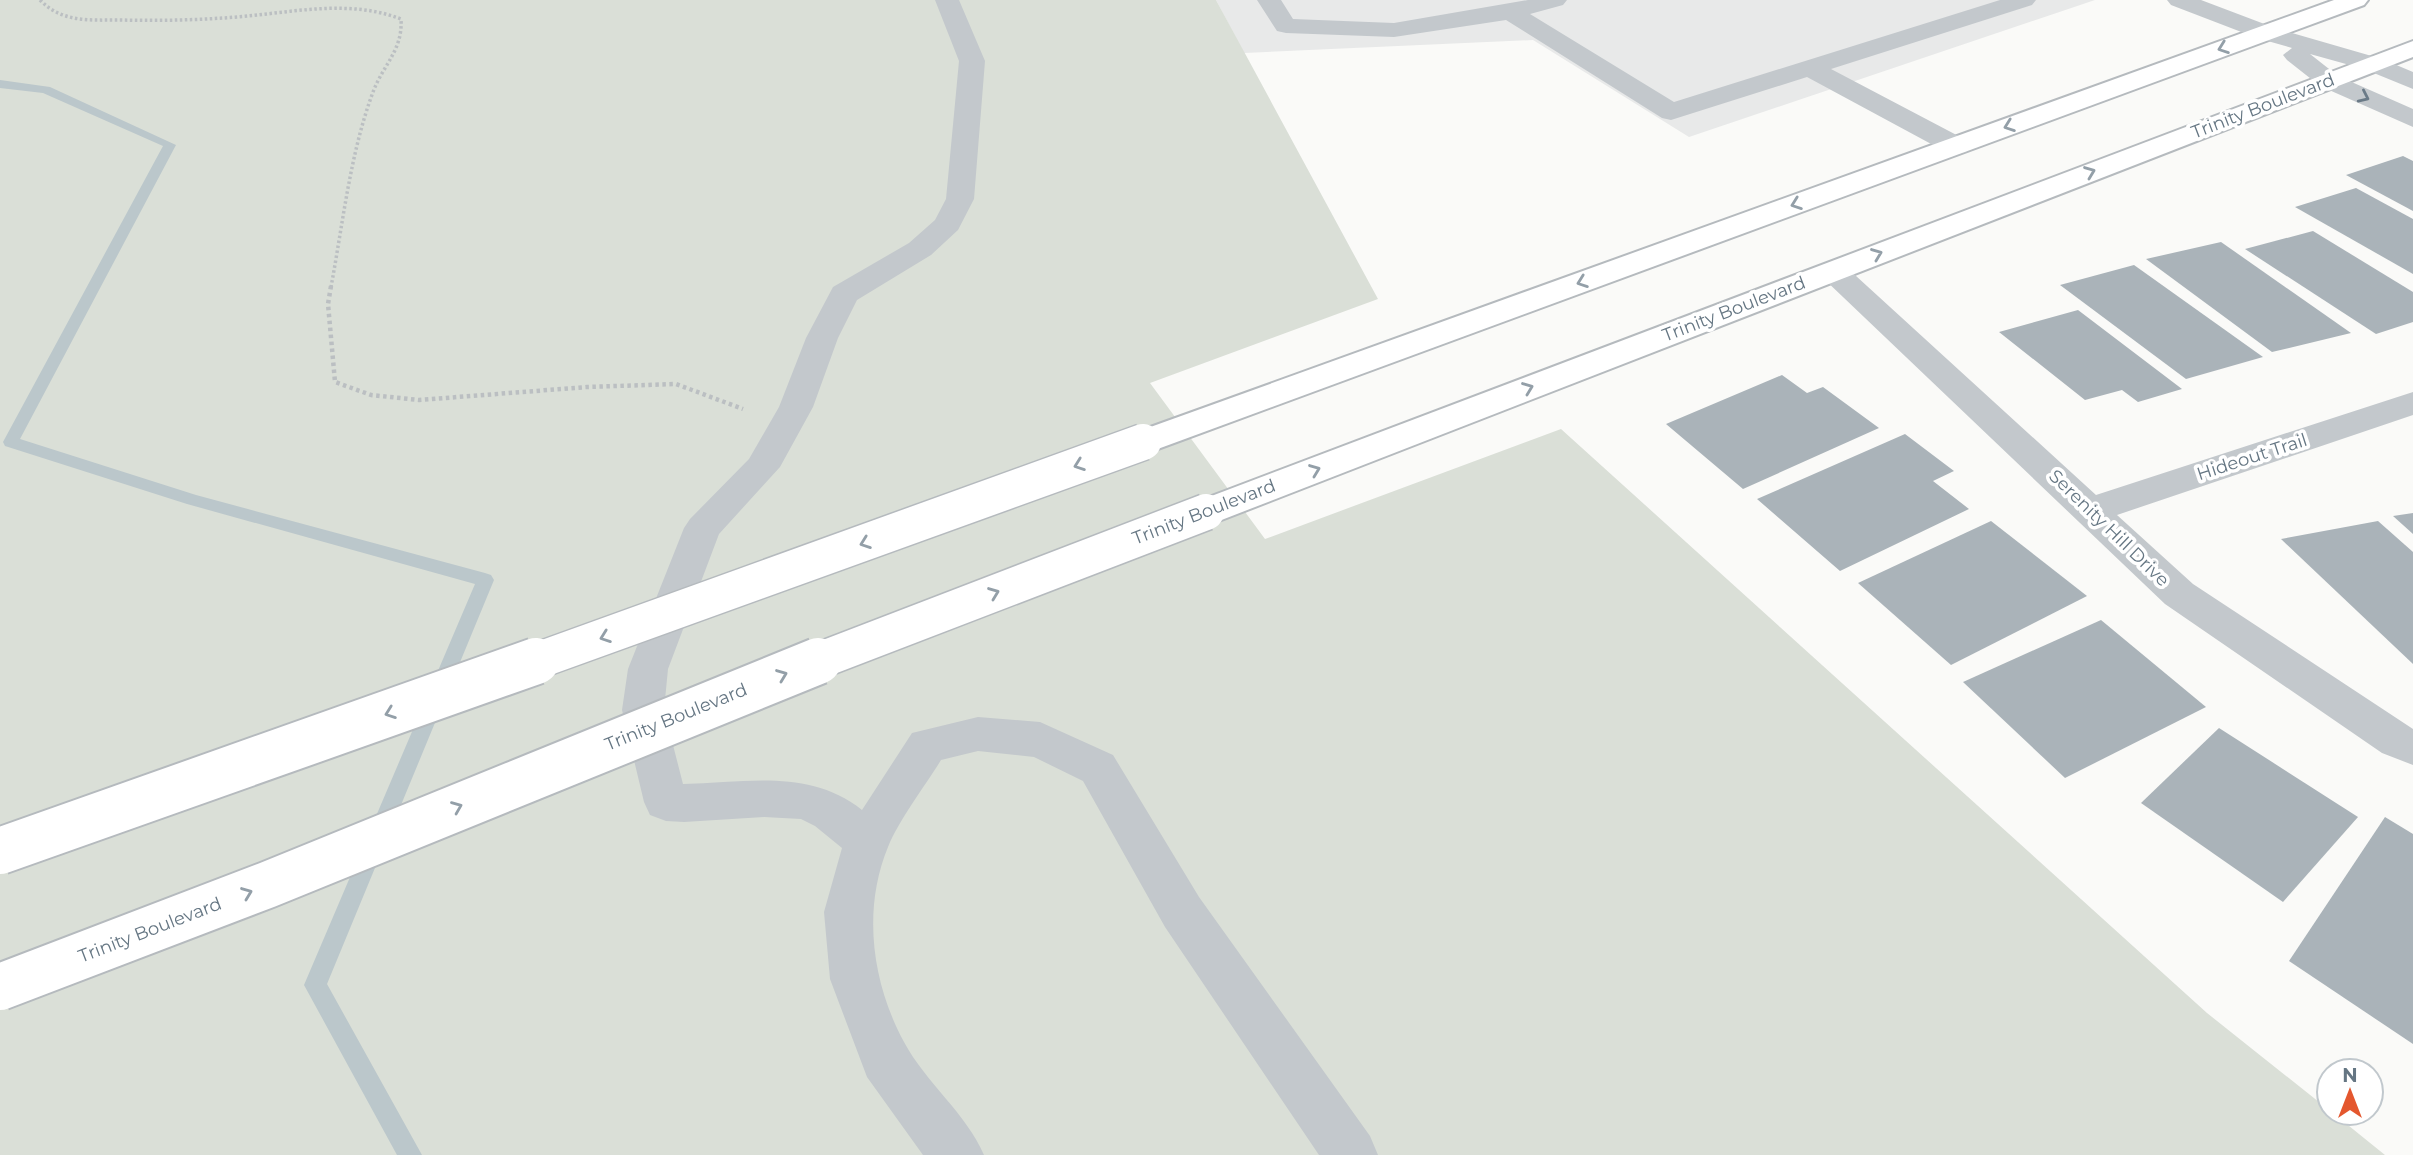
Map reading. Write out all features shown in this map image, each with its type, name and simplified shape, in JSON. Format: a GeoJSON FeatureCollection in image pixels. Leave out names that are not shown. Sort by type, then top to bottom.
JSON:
{"type":"FeatureCollection","features":[{"type":"Feature","properties":{"kind":"main road"},"geometry":{"type":"LineString","coordinates":[[0,851],[703,602],[2356,0]]}},
{"type":"Feature","properties":{"kind":"main road","name":"Trinity Boulevard"},"geometry":{"type":"LineString","coordinates":[[0,987],[267,885],[740,691],[2413,48]]}},
{"type":"Feature","properties":{"kind":"street"},"geometry":{"type":"LineString","coordinates":[[867,841],[819,805],[777,798],[692,805],[666,802],[643,710],[648,669],[703,528],[762,467],[796,407],[822,338],[844,294],[920,249],[948,224],[960,199],[972,61],[947,0]]}},
{"type":"Feature","properties":{"kind":"street"},"geometry":{"type":"LineString","coordinates":[[1269,0],[1286,26],[1394,30],[1510,12],[1555,0]]}},
{"type":"Feature","properties":{"kind":"street"},"geometry":{"type":"LineString","coordinates":[[1510,12],[1671,112],[2024,0]]}},
{"type":"Feature","properties":{"kind":"street"},"geometry":{"type":"LineString","coordinates":[[2179,0],[2266,33],[2373,64],[2413,81]]}},
{"type":"Feature","properties":{"kind":"street"},"geometry":{"type":"LineString","coordinates":[[2266,33],[2329,81],[2413,119]]}},
{"type":"Feature","properties":{"kind":"street"},"geometry":{"type":"LineString","coordinates":[[1809,68],[1956,146]]}},
{"type":"Feature","properties":{"kind":"street","name":"Serenity Hill Drive"},"geometry":{"type":"LineString","coordinates":[[1833,271],[2179,594],[2397,741],[2413,747]]}},
{"type":"Feature","properties":{"kind":"street","name":"Hideout Trail"},"geometry":{"type":"LineString","coordinates":[[2091,510],[2413,403]]}},
{"type":"Feature","properties":{"kind":"street"},"geometry":{"type":"LineString","coordinates":[[957,1155],[926,1118],[885,1059],[854,979],[848,912],[867,841],[927,746],[978,734],[1040,740],[1098,768],[1182,912],[1351,1155]]}},
{"type":"Feature","properties":{"kind":"path"},"geometry":{"type":"LineString","coordinates":[[40,0],[50,11],[73,19],[147,21],[249,16],[308,7],[368,3]]}},
{"type":"Feature","properties":{"kind":"path"},"geometry":{"type":"LineString","coordinates":[[379,6],[390,9],[401,19],[402,37],[373,91],[357,150],[328,304],[335,382],[371,394],[419,400],[677,384],[741,408],[779,438]]}},
{"type":"Feature","properties":{"kind":"shaded area"},"geometry":{"type":"Polygon","coordinates":[[[0,0],[1216,0],[1378,299],[1150,383],[1265,539],[1561,429],[2207,1013],[2315,1099],[2315,1127],[2350,1127],[2385,1155],[0,1155],[0,0]]]}},
{"type":"Feature","properties":{"kind":"shaded area"},"geometry":{"type":"Polygon","coordinates":[[[1216,0],[2095,0],[1689,137],[1533,40],[1244,53],[1216,0]]]}},
{"type":"Feature","properties":{"kind":"building"},"geometry":{"type":"Polygon","coordinates":[[[2403,156],[2413,161],[2413,211],[2346,175],[2403,156]]]}},
{"type":"Feature","properties":{"kind":"building"},"geometry":{"type":"Polygon","coordinates":[[[2356,188],[2413,219],[2413,274],[2295,207],[2356,188]]]}},
{"type":"Feature","properties":{"kind":"building"},"geometry":{"type":"Polygon","coordinates":[[[2313,231],[2413,292],[2413,322],[2376,334],[2245,249],[2313,231]]]}},
{"type":"Feature","properties":{"kind":"building"},"geometry":{"type":"Polygon","coordinates":[[[2221,242],[2351,333],[2272,352],[2146,259],[2221,242]]]}},
{"type":"Feature","properties":{"kind":"building"},"geometry":{"type":"Polygon","coordinates":[[[2134,265],[2263,357],[2186,379],[2060,285],[2134,265]]]}},
{"type":"Feature","properties":{"kind":"building"},"geometry":{"type":"Polygon","coordinates":[[[2078,310],[2182,389],[2138,402],[2122,390],[2085,400],[1999,332],[2078,310]]]}},
{"type":"Feature","properties":{"kind":"building"},"geometry":{"type":"Polygon","coordinates":[[[1782,375],[1807,393],[1823,387],[1879,428],[1743,489],[1666,424],[1782,375]]]}},
{"type":"Feature","properties":{"kind":"building"},"geometry":{"type":"Polygon","coordinates":[[[1905,434],[1954,471],[1933,481],[1969,509],[1840,571],[1757,499],[1905,434]]]}},
{"type":"Feature","properties":{"kind":"building"},"geometry":{"type":"Polygon","coordinates":[[[2413,513],[2413,534],[2393,516],[2413,513]]]}},
{"type":"Feature","properties":{"kind":"building"},"geometry":{"type":"Polygon","coordinates":[[[1991,521],[2087,596],[1951,665],[1858,583],[1991,521]]]}},
{"type":"Feature","properties":{"kind":"building"},"geometry":{"type":"Polygon","coordinates":[[[2378,521],[2413,552],[2413,664],[2281,539],[2378,521]]]}},
{"type":"Feature","properties":{"kind":"building"},"geometry":{"type":"Polygon","coordinates":[[[2101,620],[2206,707],[2065,778],[1963,682],[2101,620]]]}},
{"type":"Feature","properties":{"kind":"building"},"geometry":{"type":"Polygon","coordinates":[[[2219,728],[2358,817],[2283,902],[2141,803],[2219,728]]]}},
{"type":"Feature","properties":{"kind":"building"},"geometry":{"type":"Polygon","coordinates":[[[2385,817],[2413,834],[2413,1044],[2289,961],[2385,817]]]}},
{"type":"Feature","properties":{"kind":"waterway"},"geometry":{"type":"LineString","coordinates":[[0,84],[46,90],[170,145],[11,442],[193,500],[485,580],[315,985],[410,1155]]}}]}
